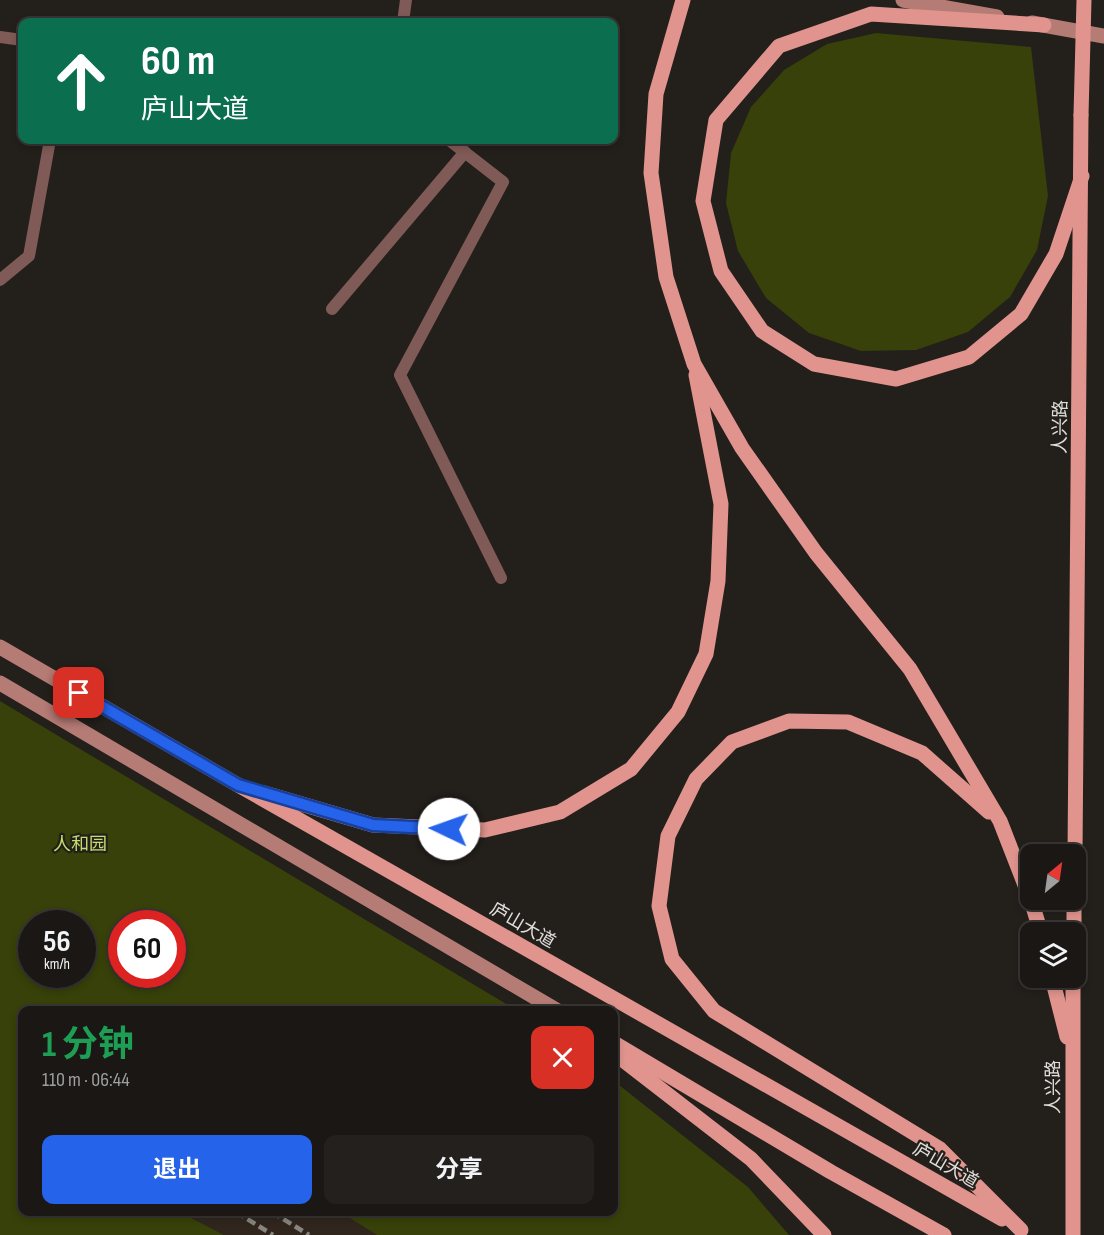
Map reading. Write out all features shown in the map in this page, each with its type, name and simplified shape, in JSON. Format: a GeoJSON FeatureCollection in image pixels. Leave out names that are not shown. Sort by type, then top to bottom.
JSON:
{"type":"FeatureCollection","features":[{"type":"Feature","properties":{"kind":"main road"},"geometry":{"type":"LineString","coordinates":[[903,0],[1104,36]]}},
{"type":"Feature","properties":{"kind":"main road","name":"人兴路"},"geometry":{"type":"LineString","coordinates":[[1075,844],[1084,0]]}},
{"type":"Feature","properties":{"kind":"main road"},"geometry":{"type":"LineString","coordinates":[[238,785],[373,825],[485,830],[560,812],[631,769],[678,712],[706,654],[718,581],[721,504],[694,364],[666,277],[651,173],[656,94],[682,2]]}},
{"type":"Feature","properties":{"kind":"main road"},"geometry":{"type":"LineString","coordinates":[[1044,25],[871,14],[779,46],[716,120],[703,201],[721,271],[762,331],[814,364],[896,379],[969,357],[1022,314],[1056,254],[1082,176]]}},
{"type":"Feature","properties":{"kind":"main road"},"geometry":{"type":"LineString","coordinates":[[694,364],[742,448],[816,553],[910,669],[1000,821],[1020,871]]}},
{"type":"Feature","properties":{"kind":"main road","name":"庐山大道"},"geometry":{"type":"LineString","coordinates":[[0,647],[1025,1233]]}},
{"type":"Feature","properties":{"kind":"main road"},"geometry":{"type":"LineString","coordinates":[[0,683],[549,1006]]}},
{"type":"Feature","properties":{"kind":"main road"},"geometry":{"type":"LineString","coordinates":[[1000,821],[922,753],[848,722],[789,721],[732,742],[696,779],[668,836],[659,906],[672,959],[714,1011],[940,1149],[1025,1233]]}},
{"type":"Feature","properties":{"kind":"main road"},"geometry":{"type":"LineString","coordinates":[[1055,988],[1072,1058]]}},
{"type":"Feature","properties":{"kind":"main road","name":"人兴路"},"geometry":{"type":"LineString","coordinates":[[1073,988],[1073,1235]]}},
{"type":"Feature","properties":{"kind":"main road"},"geometry":{"type":"LineString","coordinates":[[618,1045],[831,1172],[944,1235]]}},
{"type":"Feature","properties":{"kind":"main road"},"geometry":{"type":"LineString","coordinates":[[618,1056],[751,1159],[824,1235]]}},
{"type":"Feature","properties":{"kind":"lane"},"geometry":{"type":"LineString","coordinates":[[404,18],[406,0]]}},
{"type":"Feature","properties":{"kind":"lane"},"geometry":{"type":"LineString","coordinates":[[0,37],[18,39]]}},
{"type":"Feature","properties":{"kind":"lane"},"geometry":{"type":"LineString","coordinates":[[0,280],[29,256],[49,144]]}},
{"type":"Feature","properties":{"kind":"lane"},"geometry":{"type":"LineString","coordinates":[[454,144],[503,182],[400,375],[501,578]]}},
{"type":"Feature","properties":{"kind":"lane"},"geometry":{"type":"LineString","coordinates":[[332,309],[465,152]]}},
{"type":"Feature","properties":{"kind":"shaded area"},"geometry":{"type":"Polygon","coordinates":[[[188,1216],[346,1216],[377,1235],[224,1235],[188,1216]]]}},
{"type":"Feature","properties":{"kind":"green space"},"geometry":{"type":"Polygon","coordinates":[[[876,33],[1031,47],[1048,196],[1037,250],[1010,297],[968,332],[916,350],[861,351],[809,333],[766,298],[738,251],[726,203],[731,153],[751,107],[784,70],[827,44],[876,33]]]}},
{"type":"Feature","properties":{"kind":"green space","name":"人和园"},"geometry":{"type":"Polygon","coordinates":[[[0,701],[510,1006],[18,1006],[18,1216],[188,1216],[224,1235],[0,1235],[0,701]]]}},
{"type":"Feature","properties":{"kind":"green space"},"geometry":{"type":"Polygon","coordinates":[[[618,1084],[748,1187],[789,1235],[377,1235],[346,1216],[618,1216],[618,1084]]]}},
{"type":"Feature","properties":{"kind":"railway"},"geometry":{"type":"LineString","coordinates":[[242,1216],[273,1235]]}},
{"type":"Feature","properties":{"kind":"railway"},"geometry":{"type":"LineString","coordinates":[[278,1216],[309,1235]]}},
{"type":"Feature","properties":{"kind":"route"},"geometry":{"type":"LineString","coordinates":[[79,693],[238,785],[373,825],[449,829]]}}]}
